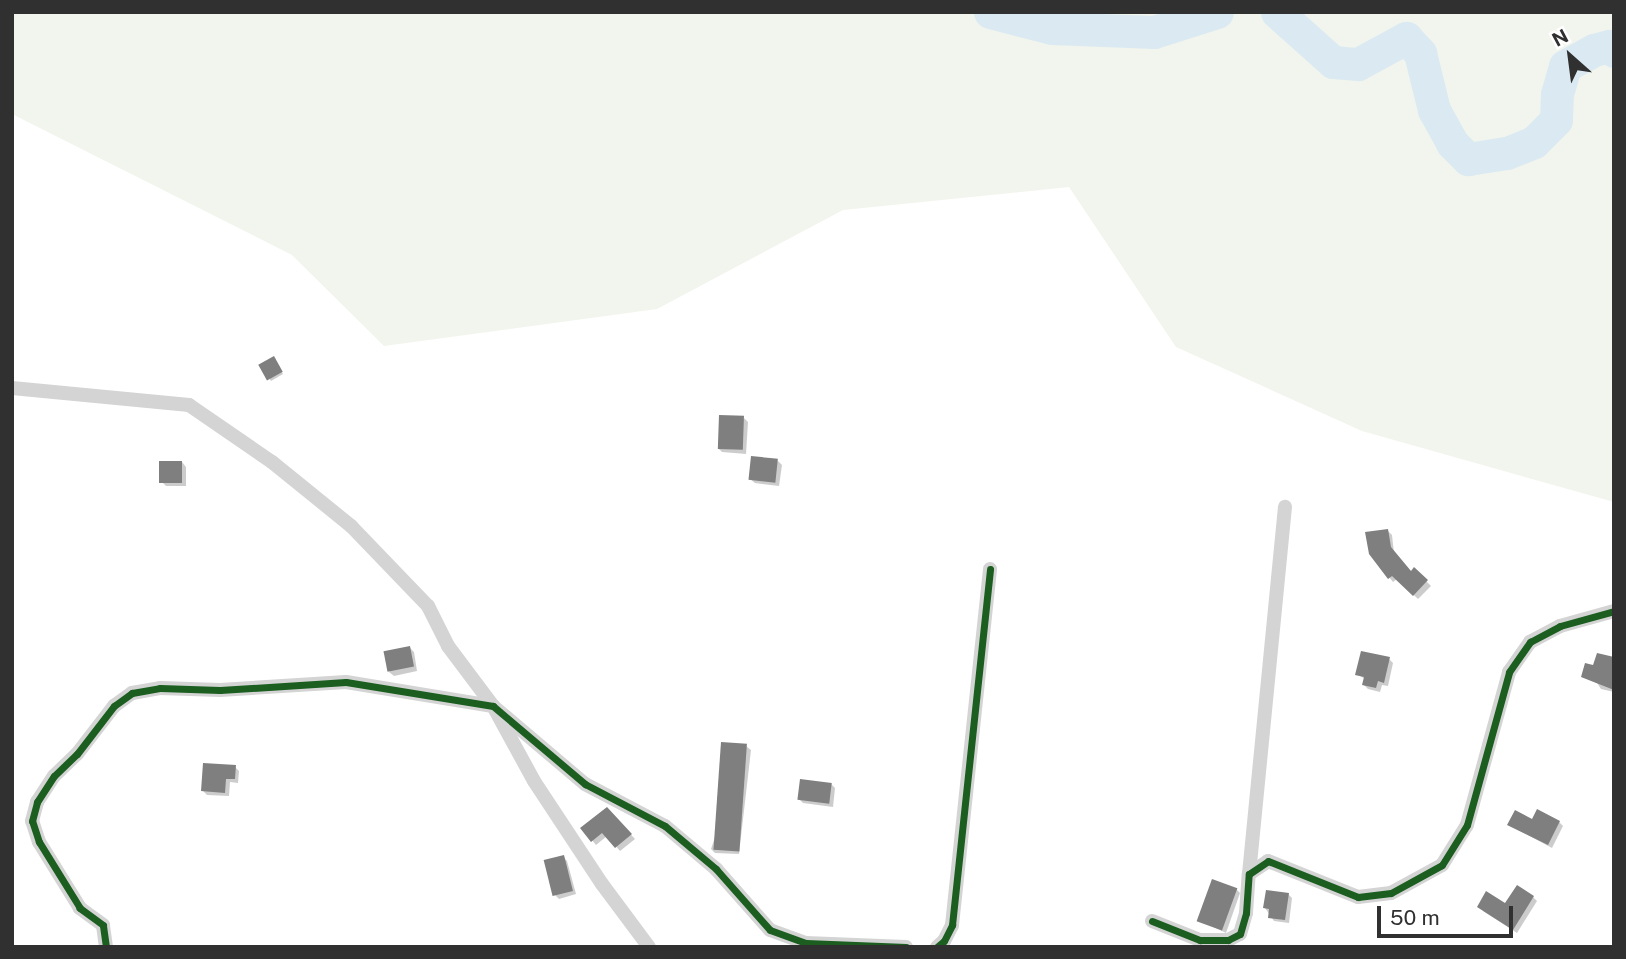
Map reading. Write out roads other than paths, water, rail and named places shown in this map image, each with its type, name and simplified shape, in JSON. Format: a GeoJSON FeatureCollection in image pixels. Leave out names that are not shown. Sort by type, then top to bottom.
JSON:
{"type":"FeatureCollection","features":[{"type":"Feature","properties":{"kind":"street"},"geometry":{"type":"LineString","coordinates":[[12,388],[189,405],[272,462],[351,526],[428,607],[448,646],[493,706],[534,781],[602,884],[649,947]]}},
{"type":"Feature","properties":{"kind":"street"},"geometry":{"type":"LineString","coordinates":[[1152,921],[1200,940],[1228,940],[1240,934],[1246,912],[1284,507]]}},
{"type":"Feature","properties":{"kind":"street"},"geometry":{"type":"LineString","coordinates":[[937,947],[944,941],[952,925],[990,569]]}},
{"type":"Feature","properties":{"kind":"street"},"geometry":{"type":"LineString","coordinates":[[1248,874],[1268,861],[1358,897],[1391,893],[1442,865],[1467,825],[1509,672],[1530,642],[1560,625],[1614,611]]}},
{"type":"Feature","properties":{"kind":"street"},"geometry":{"type":"LineString","coordinates":[[106,947],[103,925],[79,908],[39,842],[32,821],[37,802],[54,776],[77,754],[114,706],[132,693],[160,688],[220,690],[345,682],[493,706],[585,784],[665,826],[716,869],[770,930],[806,943],[906,947]]}},
{"type":"Feature","properties":{"kind":"waterway"},"geometry":{"type":"LineString","coordinates":[[990,12],[1052,28],[1154,32],[1217,12]]}},
{"type":"Feature","properties":{"kind":"waterway"},"geometry":{"type":"LineString","coordinates":[[1277,12],[1333,62],[1358,64],[1406,38],[1420,53],[1434,110],[1452,143],[1468,159],[1507,153],[1534,142],[1556,120],[1557,94],[1565,66],[1594,50],[1609,46],[1614,51]]}}]}
